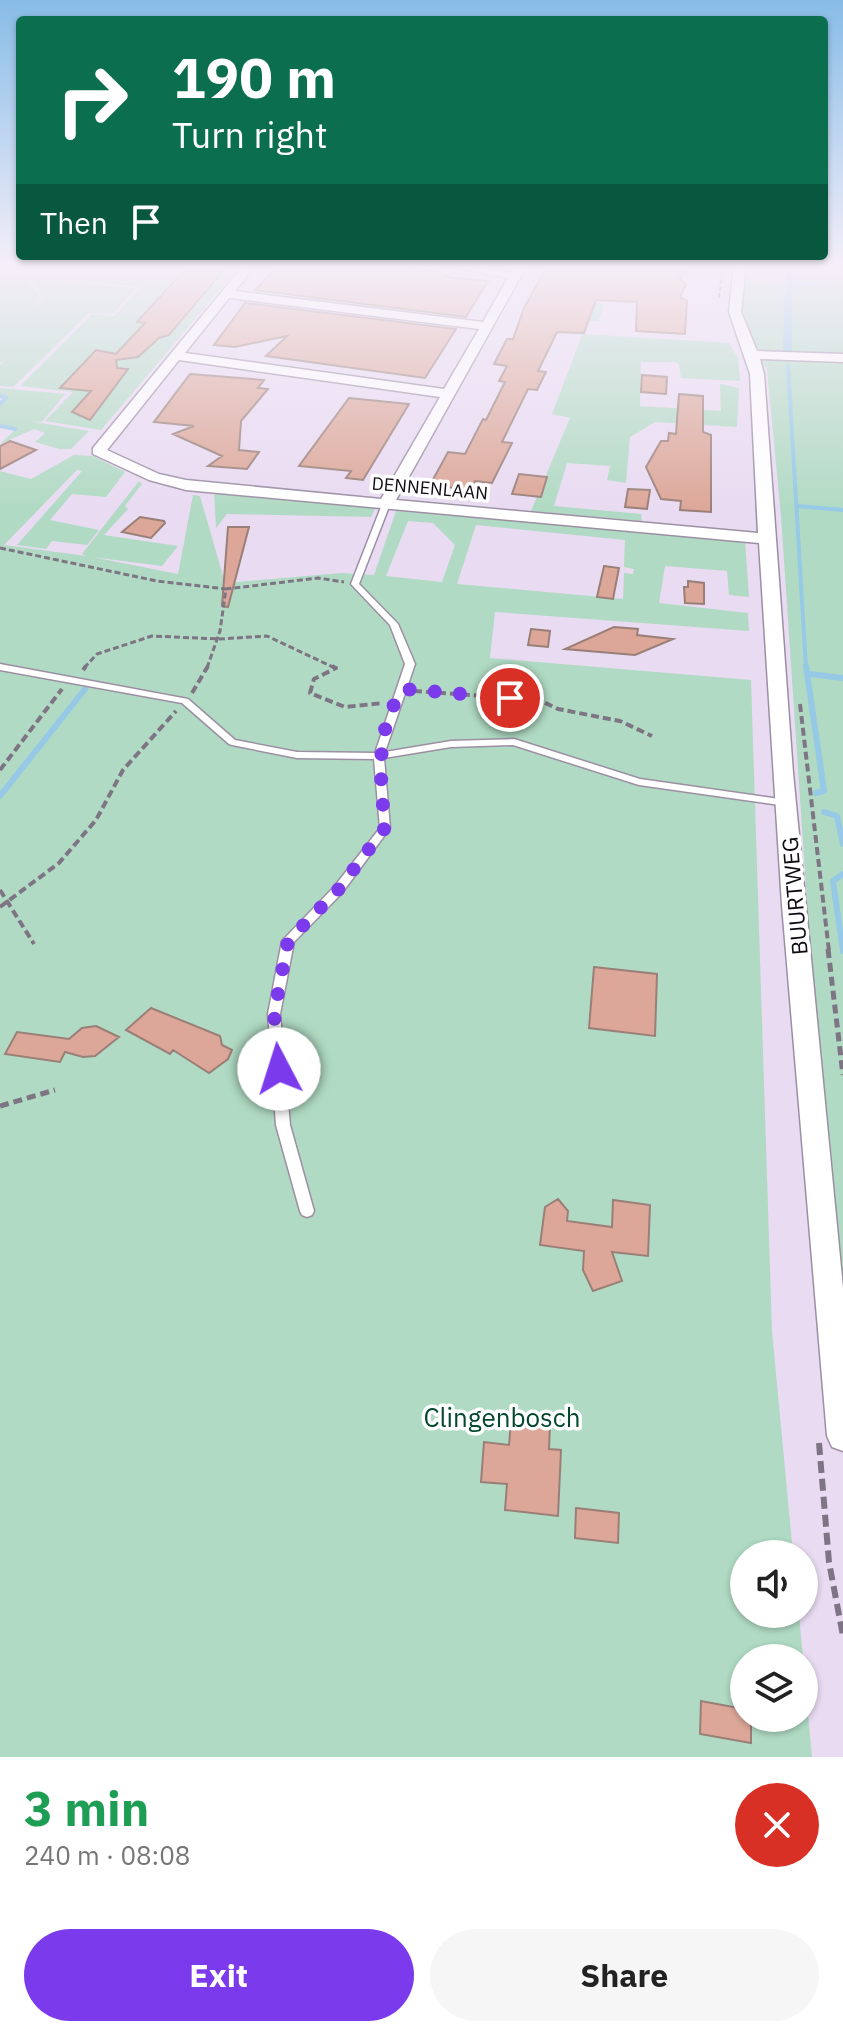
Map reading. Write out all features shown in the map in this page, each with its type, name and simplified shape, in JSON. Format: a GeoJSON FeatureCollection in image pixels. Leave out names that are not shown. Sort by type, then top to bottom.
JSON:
{"type":"FeatureCollection","features":[{"type":"Feature","properties":{"kind":"street"},"geometry":{"type":"LineString","coordinates":[[175,356],[183,347]]}},
{"type":"Feature","properties":{"kind":"street"},"geometry":{"type":"LineString","coordinates":[[386,504],[475,347]]}},
{"type":"Feature","properties":{"kind":"street","name":"BUURTWEG"},"geometry":{"type":"LineString","coordinates":[[749,347],[753,355],[765,539],[843,1436]]}},
{"type":"Feature","properties":{"kind":"street"},"geometry":{"type":"LineString","coordinates":[[753,355],[809,352],[843,358]]}},
{"type":"Feature","properties":{"kind":"street"},"geometry":{"type":"LineString","coordinates":[[175,356],[449,394]]}},
{"type":"Feature","properties":{"kind":"street","name":"DENNENLAAN"},"geometry":{"type":"LineString","coordinates":[[175,356],[98,451],[154,477],[177,484],[765,539]]}},
{"type":"Feature","properties":{"kind":"lane"},"geometry":{"type":"LineString","coordinates":[[307,1211],[283,1125],[274,1014],[288,941],[338,890],[385,828],[379,756],[410,664],[394,624],[355,584],[386,504]]}},
{"type":"Feature","properties":{"kind":"lane"},"geometry":{"type":"LineString","coordinates":[[0,667],[185,701],[232,742],[297,755],[379,756],[451,744],[514,742],[639,782],[787,803]]}},
{"type":"Feature","properties":{"kind":"path"},"geometry":{"type":"LineString","coordinates":[[0,548],[157,581],[226,589],[318,578],[355,584]]}},
{"type":"Feature","properties":{"kind":"path"},"geometry":{"type":"LineString","coordinates":[[0,907],[59,863],[96,820],[123,770],[207,673],[219,639],[226,589]]}},
{"type":"Feature","properties":{"kind":"path"},"geometry":{"type":"LineString","coordinates":[[0,770],[71,678],[97,654],[152,636],[219,639],[267,636],[336,668],[314,679],[310,693],[323,702],[361,709],[396,699]]}},
{"type":"Feature","properties":{"kind":"path"},"geometry":{"type":"LineString","coordinates":[[404,689],[539,700],[558,709],[620,721],[652,736]]}},
{"type":"Feature","properties":{"kind":"path"},"geometry":{"type":"LineString","coordinates":[[799,695],[843,1075]]}},
{"type":"Feature","properties":{"kind":"path"},"geometry":{"type":"LineString","coordinates":[[0,890],[34,944]]}},
{"type":"Feature","properties":{"kind":"path"},"geometry":{"type":"LineString","coordinates":[[0,1106],[55,1090]]}},
{"type":"Feature","properties":{"kind":"green space"},"geometry":{"type":"Polygon","coordinates":[[[0,347],[54,347],[13,387],[0,386],[0,365],[7,358],[0,363],[0,347]]]}},
{"type":"Feature","properties":{"kind":"green space"},"geometry":{"type":"Polygon","coordinates":[[[59,347],[171,347],[101,430],[45,421],[73,392],[20,386],[59,347]]]}},
{"type":"Feature","properties":{"kind":"green space"},"geometry":{"type":"Polygon","coordinates":[[[577,347],[731,347],[738,358],[740,381],[681,378],[679,364],[675,362],[641,362],[640,406],[721,411],[720,384],[739,388],[737,427],[655,422],[630,437],[626,483],[607,480],[610,466],[567,463],[554,506],[641,514],[642,521],[531,511],[570,418],[552,414],[577,347]]]}},
{"type":"Feature","properties":{"kind":"green space"},"geometry":{"type":"Polygon","coordinates":[[[752,347],[843,347],[843,1281],[815,1020],[781,516],[767,369],[752,347]]]}},
{"type":"Feature","properties":{"kind":"green space"},"geometry":{"type":"Polygon","coordinates":[[[0,388],[65,394],[42,422],[29,421],[89,431],[71,449],[35,442],[45,433],[34,429],[0,444],[16,429],[0,426],[0,406],[8,399],[0,396],[0,388]]]}},
{"type":"Feature","properties":{"kind":"green space","name":"Clingenbosch"},"geometry":{"type":"Polygon","coordinates":[[[74,455],[93,456],[125,472],[106,497],[72,494],[50,520],[99,530],[87,545],[52,541],[46,549],[17,545],[82,471],[77,470],[4,545],[86,556],[82,554],[139,481],[142,484],[125,506],[128,509],[104,535],[178,546],[162,566],[92,557],[178,574],[193,495],[200,496],[225,583],[342,573],[374,575],[396,511],[745,540],[749,597],[729,595],[727,571],[665,566],[659,603],[748,613],[749,631],[495,612],[490,658],[751,680],[772,1331],[792,1540],[730,1540],[730,1628],[800,1628],[802,1644],[730,1644],[730,1732],[810,1732],[812,1757],[0,1757],[0,471],[31,479],[74,455]],[[408,521],[386,576],[442,582],[455,545],[433,523],[408,521]],[[476,525],[457,584],[623,599],[624,573],[633,574],[634,569],[624,567],[625,540],[476,525]]]}},
{"type":"Feature","properties":{"kind":"green space"},"geometry":{"type":"Polygon","coordinates":[[[214,492],[376,507],[371,517],[227,514],[216,528],[214,492]]]}},
{"type":"Feature","properties":{"kind":"water"},"geometry":{"type":"Polygon","coordinates":[[[783,347],[792,347],[792,352],[783,351],[783,347]]]}},
{"type":"Feature","properties":{"kind":"building"},"geometry":{"type":"Polygon","coordinates":[[[123,347],[149,347],[138,357],[116,360],[117,368],[128,369],[90,420],[72,412],[91,391],[60,388],[96,350],[116,354],[123,347]]]}},
{"type":"Feature","properties":{"kind":"building"},"geometry":{"type":"Polygon","coordinates":[[[275,347],[445,347],[425,378],[266,356],[275,347]]]}},
{"type":"Feature","properties":{"kind":"building"},"geometry":{"type":"Polygon","coordinates":[[[503,347],[550,347],[538,371],[546,372],[537,390],[528,389],[502,442],[512,443],[492,483],[475,481],[470,490],[430,485],[448,452],[465,454],[483,419],[486,420],[505,382],[499,381],[507,366],[494,364],[503,347]]]}},
{"type":"Feature","properties":{"kind":"building"},"geometry":{"type":"Polygon","coordinates":[[[190,374],[264,380],[258,388],[268,389],[241,421],[239,450],[259,452],[247,469],[208,466],[222,456],[173,434],[194,426],[154,422],[190,374]]]}},
{"type":"Feature","properties":{"kind":"building"},"geometry":{"type":"Polygon","coordinates":[[[642,375],[667,377],[666,394],[641,392],[642,375]]]}},
{"type":"Feature","properties":{"kind":"building"},"geometry":{"type":"Polygon","coordinates":[[[679,394],[703,396],[703,432],[711,435],[711,512],[680,510],[681,501],[661,499],[646,467],[661,441],[668,441],[669,433],[676,434],[679,394]]]}},
{"type":"Feature","properties":{"kind":"building"},"geometry":{"type":"Polygon","coordinates":[[[349,398],[409,404],[363,480],[346,478],[351,471],[299,466],[349,398]]]}},
{"type":"Feature","properties":{"kind":"building"},"geometry":{"type":"Polygon","coordinates":[[[10,441],[36,450],[0,469],[0,446],[10,441]]]}},
{"type":"Feature","properties":{"kind":"building"},"geometry":{"type":"Polygon","coordinates":[[[519,474],[547,477],[541,497],[512,494],[519,474]]]}},
{"type":"Feature","properties":{"kind":"building"},"geometry":{"type":"Polygon","coordinates":[[[628,489],[650,490],[647,509],[625,507],[628,489]]]}},
{"type":"Feature","properties":{"kind":"building"},"geometry":{"type":"Polygon","coordinates":[[[140,517],[165,523],[151,538],[122,532],[140,517]]]}},
{"type":"Feature","properties":{"kind":"building"},"geometry":{"type":"Polygon","coordinates":[[[228,527],[249,527],[228,607],[222,606],[228,527]]]}},
{"type":"Feature","properties":{"kind":"building"},"geometry":{"type":"Polygon","coordinates":[[[604,566],[619,568],[613,599],[597,597],[604,566]]]}},
{"type":"Feature","properties":{"kind":"building"},"geometry":{"type":"Polygon","coordinates":[[[688,581],[704,583],[704,604],[685,603],[684,587],[688,587],[688,581]]]}},
{"type":"Feature","properties":{"kind":"building"},"geometry":{"type":"Polygon","coordinates":[[[614,627],[638,629],[637,635],[673,639],[635,655],[565,649],[614,627]]]}},
{"type":"Feature","properties":{"kind":"building"},"geometry":{"type":"Polygon","coordinates":[[[531,629],[550,631],[548,647],[528,645],[531,629]]]}},
{"type":"Feature","properties":{"kind":"building"},"geometry":{"type":"Polygon","coordinates":[[[594,967],[657,974],[655,1036],[589,1028],[594,967]]]}},
{"type":"Feature","properties":{"kind":"building"},"geometry":{"type":"Polygon","coordinates":[[[151,1008],[220,1036],[222,1045],[232,1050],[228,1059],[209,1073],[173,1050],[170,1054],[126,1030],[151,1008]]]}},
{"type":"Feature","properties":{"kind":"building"},"geometry":{"type":"Polygon","coordinates":[[[96,1026],[119,1037],[95,1056],[83,1057],[65,1052],[60,1062],[5,1054],[17,1032],[69,1039],[82,1028],[96,1026]]]}},
{"type":"Feature","properties":{"kind":"building"},"geometry":{"type":"Polygon","coordinates":[[[558,1199],[568,1211],[567,1221],[612,1227],[613,1200],[650,1205],[648,1256],[612,1252],[622,1281],[593,1291],[583,1270],[584,1251],[540,1245],[545,1207],[558,1199]]]}},
{"type":"Feature","properties":{"kind":"building"},"geometry":{"type":"Polygon","coordinates":[[[511,1421],[550,1425],[549,1449],[561,1450],[558,1516],[505,1510],[507,1484],[481,1482],[484,1442],[509,1445],[511,1421]]]}},
{"type":"Feature","properties":{"kind":"building"},"geometry":{"type":"Polygon","coordinates":[[[576,1508],[619,1513],[618,1543],[575,1538],[576,1508]]]}},
{"type":"Feature","properties":{"kind":"building"},"geometry":{"type":"Polygon","coordinates":[[[701,1701],[730,1706],[730,1732],[751,1732],[751,1743],[700,1734],[701,1701]]]}},
{"type":"Feature","properties":{"kind":"waterway"},"geometry":{"type":"LineString","coordinates":[[788,366],[806,668]]}},
{"type":"Feature","properties":{"kind":"waterway"},"geometry":{"type":"LineString","coordinates":[[0,396],[6,398],[0,404]]}},
{"type":"Feature","properties":{"kind":"waterway"},"geometry":{"type":"LineString","coordinates":[[0,426],[15,429]]}},
{"type":"Feature","properties":{"kind":"waterway"},"geometry":{"type":"LineString","coordinates":[[797,506],[843,510]]}},
{"type":"Feature","properties":{"kind":"waterway"},"geometry":{"type":"LineString","coordinates":[[806,666],[824,791],[816,793]]}},
{"type":"Feature","properties":{"kind":"waterway"},"geometry":{"type":"LineString","coordinates":[[810,674],[843,678]]}},
{"type":"Feature","properties":{"kind":"waterway"},"geometry":{"type":"LineString","coordinates":[[0,796],[85,689]]}},
{"type":"Feature","properties":{"kind":"waterway"},"geometry":{"type":"LineString","coordinates":[[824,812],[837,816],[843,844]]}},
{"type":"Feature","properties":{"kind":"waterway"},"geometry":{"type":"LineString","coordinates":[[843,874],[833,881],[843,951]]}},
{"type":"Feature","properties":{"kind":"route"},"geometry":{"type":"LineString","coordinates":[[279,1069],[274,1014],[288,941],[338,890],[385,828],[379,756],[396,699],[404,689],[452,696],[510,698]]}}]}
